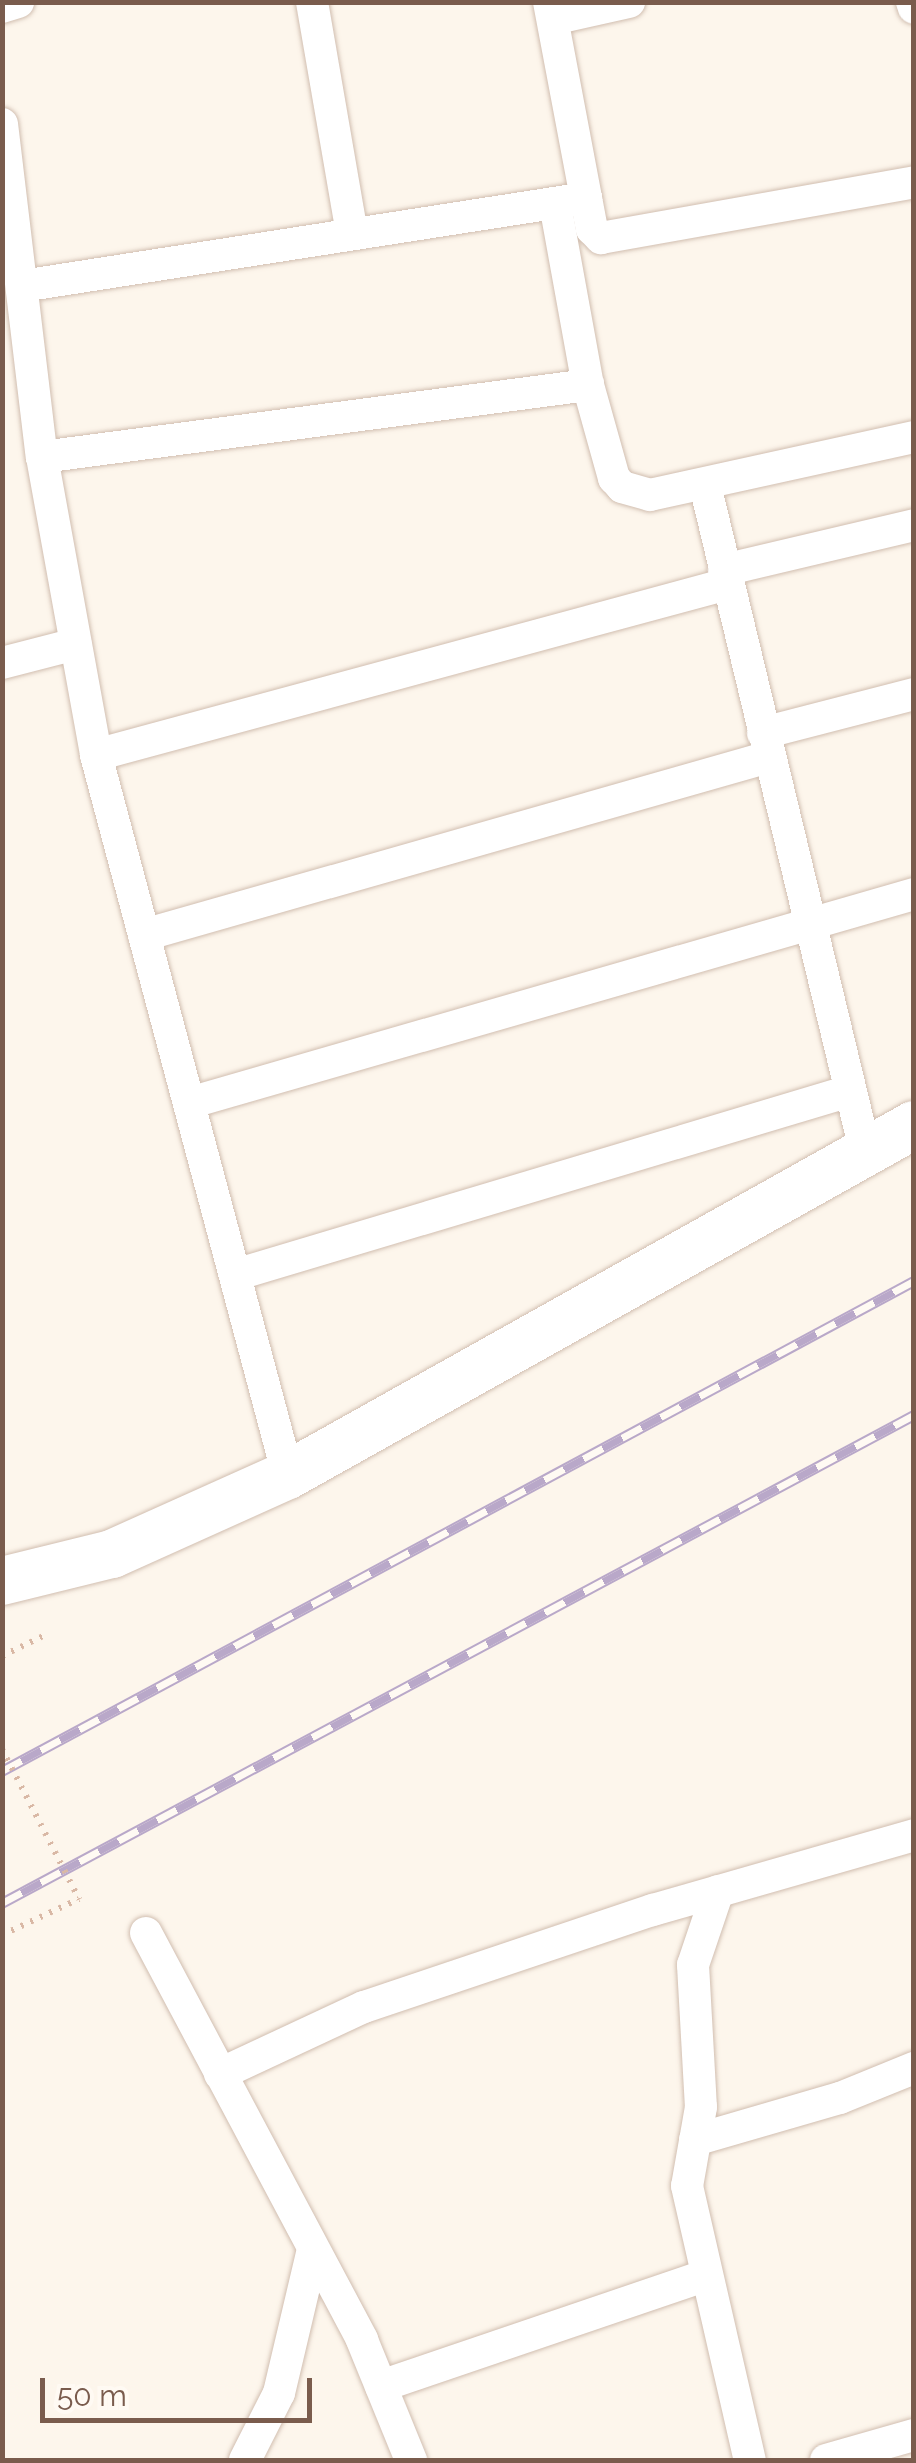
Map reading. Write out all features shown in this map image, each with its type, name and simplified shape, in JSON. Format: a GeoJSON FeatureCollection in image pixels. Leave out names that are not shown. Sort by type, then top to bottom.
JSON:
{"type":"FeatureCollection","features":[{"type":"Feature","properties":{"kind":"street"},"geometry":{"type":"LineString","coordinates":[[2,7],[18,2]]}},
{"type":"Feature","properties":{"kind":"street"},"geometry":{"type":"LineString","coordinates":[[312,2],[352,233]]}},
{"type":"Feature","properties":{"kind":"street"},"geometry":{"type":"LineString","coordinates":[[629,2],[551,11],[588,385],[614,478],[622,487],[650,494],[706,485],[914,436]]}},
{"type":"Feature","properties":{"kind":"street"},"geometry":{"type":"LineString","coordinates":[[2,124],[42,457],[96,755],[288,1475]]}},
{"type":"Feature","properties":{"kind":"street"},"geometry":{"type":"LineString","coordinates":[[570,201],[592,228],[614,240],[914,182]]}},
{"type":"Feature","properties":{"kind":"street"},"geometry":{"type":"LineString","coordinates":[[22,286],[570,201]]}},
{"type":"Feature","properties":{"kind":"street"},"geometry":{"type":"LineString","coordinates":[[42,457],[588,385]]}},
{"type":"Feature","properties":{"kind":"street"},"geometry":{"type":"LineString","coordinates":[[706,485],[865,1150]]}},
{"type":"Feature","properties":{"kind":"street"},"geometry":{"type":"LineString","coordinates":[[96,755],[914,526]]}},
{"type":"Feature","properties":{"kind":"street"},"geometry":{"type":"LineString","coordinates":[[2,663],[76,644]]}},
{"type":"Feature","properties":{"kind":"street"},"geometry":{"type":"LineString","coordinates":[[144,935],[766,745],[914,694]]}},
{"type":"Feature","properties":{"kind":"street"},"geometry":{"type":"LineString","coordinates":[[189,1104],[809,920],[914,894]]}},
{"type":"Feature","properties":{"kind":"street"},"geometry":{"type":"LineString","coordinates":[[235,1275],[850,1091]]}},
{"type":"Feature","properties":{"kind":"street"},"geometry":{"type":"LineString","coordinates":[[2,1581],[112,1554],[288,1475],[914,1126]]}},
{"type":"Feature","properties":{"kind":"street"},"geometry":{"type":"LineString","coordinates":[[220,2074],[364,2007],[718,1891],[914,1835]]}},
{"type":"Feature","properties":{"kind":"street"},"geometry":{"type":"LineString","coordinates":[[718,1891],[693,1965],[700,2107],[687,2169],[688,2210],[750,2460]]}},
{"type":"Feature","properties":{"kind":"street"},"geometry":{"type":"LineString","coordinates":[[146,1934],[313,2249],[381,2386],[411,2460]]}},
{"type":"Feature","properties":{"kind":"street"},"geometry":{"type":"LineString","coordinates":[[695,2140],[840,2098],[914,2068]]}},
{"type":"Feature","properties":{"kind":"street"},"geometry":{"type":"LineString","coordinates":[[244,2460],[279,2393],[313,2249]]}},
{"type":"Feature","properties":{"kind":"street"},"geometry":{"type":"LineString","coordinates":[[381,2386],[705,2276]]}},
{"type":"Feature","properties":{"kind":"street"},"geometry":{"type":"LineString","coordinates":[[826,2460],[914,2435]]}},
{"type":"Feature","properties":{"kind":"path"},"geometry":{"type":"LineString","coordinates":[[2,1656],[43,1636]]}},
{"type":"Feature","properties":{"kind":"path"},"geometry":{"type":"LineString","coordinates":[[2,1748],[79,1899],[2,1935]]}},
{"type":"Feature","properties":{"kind":"railway"},"geometry":{"type":"LineString","coordinates":[[2,1771],[914,1281]]}},
{"type":"Feature","properties":{"kind":"railway"},"geometry":{"type":"LineString","coordinates":[[2,1903],[914,1415]]}}]}
